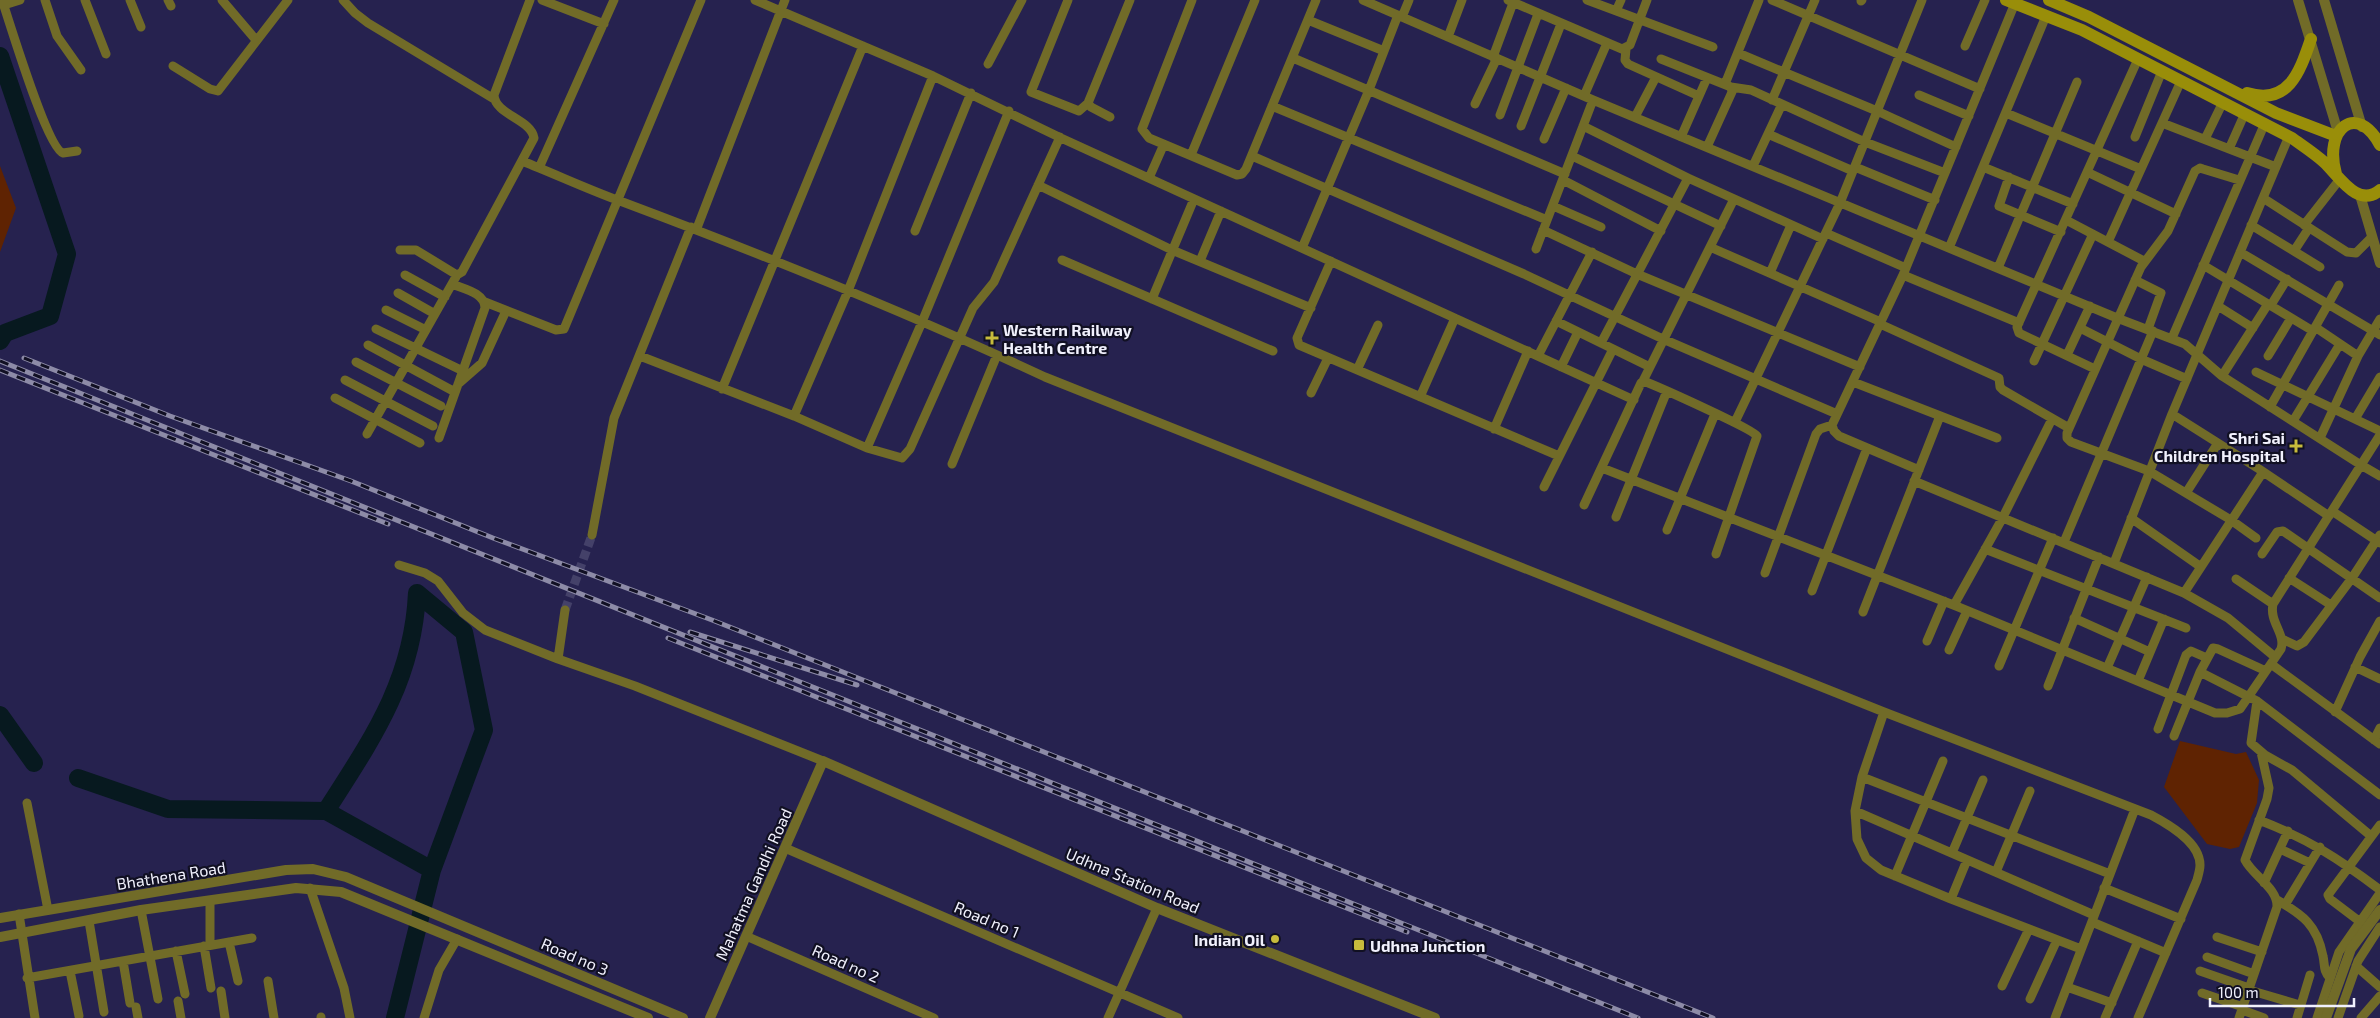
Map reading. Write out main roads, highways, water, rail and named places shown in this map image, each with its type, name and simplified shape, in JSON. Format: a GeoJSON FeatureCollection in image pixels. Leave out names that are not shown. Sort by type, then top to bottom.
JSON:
{"type":"FeatureCollection","features":[{"type":"Feature","properties":{"kind":"main road"},"geometry":{"type":"LineString","coordinates":[[2049,0],[2068,4],[2276,113],[2337,134]]}},
{"type":"Feature","properties":{"kind":"main road"},"geometry":{"type":"LineString","coordinates":[[2011,2],[2082,30],[2289,136],[2318,157],[2350,190],[2368,197],[2380,190]]}},
{"type":"Feature","properties":{"kind":"main road"},"geometry":{"type":"LineString","coordinates":[[2226,87],[2260,97],[2276,94],[2289,86],[2298,74],[2311,39]]}},
{"type":"Feature","properties":{"kind":"main road"},"geometry":{"type":"LineString","coordinates":[[2338,176],[2332,159],[2337,134],[2345,125],[2350,124],[2362,127],[2378,138]]}},
{"type":"Feature","properties":{"kind":"waterway"},"geometry":{"type":"LineString","coordinates":[[0,56],[67,254],[50,316],[5,333],[0,341]]}},
{"type":"Feature","properties":{"kind":"waterway"},"geometry":{"type":"LineString","coordinates":[[78,778],[168,809],[326,811],[374,734],[399,682],[408,654],[414,625],[417,593],[464,632],[484,730],[432,870],[395,1018]]}},
{"type":"Feature","properties":{"kind":"waterway"},"geometry":{"type":"LineString","coordinates":[[0,715],[34,763]]}},
{"type":"Feature","properties":{"kind":"waterway"},"geometry":{"type":"LineString","coordinates":[[326,811],[432,870]]}},
{"type":"Feature","properties":{"kind":"tunnel"},"geometry":{"type":"LineString","coordinates":[[565,610],[592,535]]}},
{"type":"Feature","properties":{"kind":"railway"},"geometry":{"type":"LineString","coordinates":[[24,358],[170,416],[351,481],[493,538],[712,620],[1713,1018]]}},
{"type":"Feature","properties":{"kind":"railway"},"geometry":{"type":"LineString","coordinates":[[0,361],[1638,1018]]}},
{"type":"Feature","properties":{"kind":"railway"},"geometry":{"type":"LineString","coordinates":[[0,370],[388,524]]}},
{"type":"Feature","properties":{"kind":"railway"},"geometry":{"type":"LineString","coordinates":[[690,632],[857,685]]}},
{"type":"Feature","properties":{"kind":"railway"},"geometry":{"type":"LineString","coordinates":[[668,638],[1407,932]]}},
{"type":"Feature","properties":{"kind":"place","name":"Western Railway Health Centre"},"geometry":{"type":"Point","coordinates":[992,338]}},
{"type":"Feature","properties":{"kind":"place","name":"Shri Sai Children Hospital"},"geometry":{"type":"Point","coordinates":[2296,446]}},
{"type":"Feature","properties":{"kind":"place","name":"Indian Oil"},"geometry":{"type":"Point","coordinates":[1275,939]}},
{"type":"Feature","properties":{"kind":"place","name":"Udhna Junction"},"geometry":{"type":"Point","coordinates":[1359,945]}}]}
